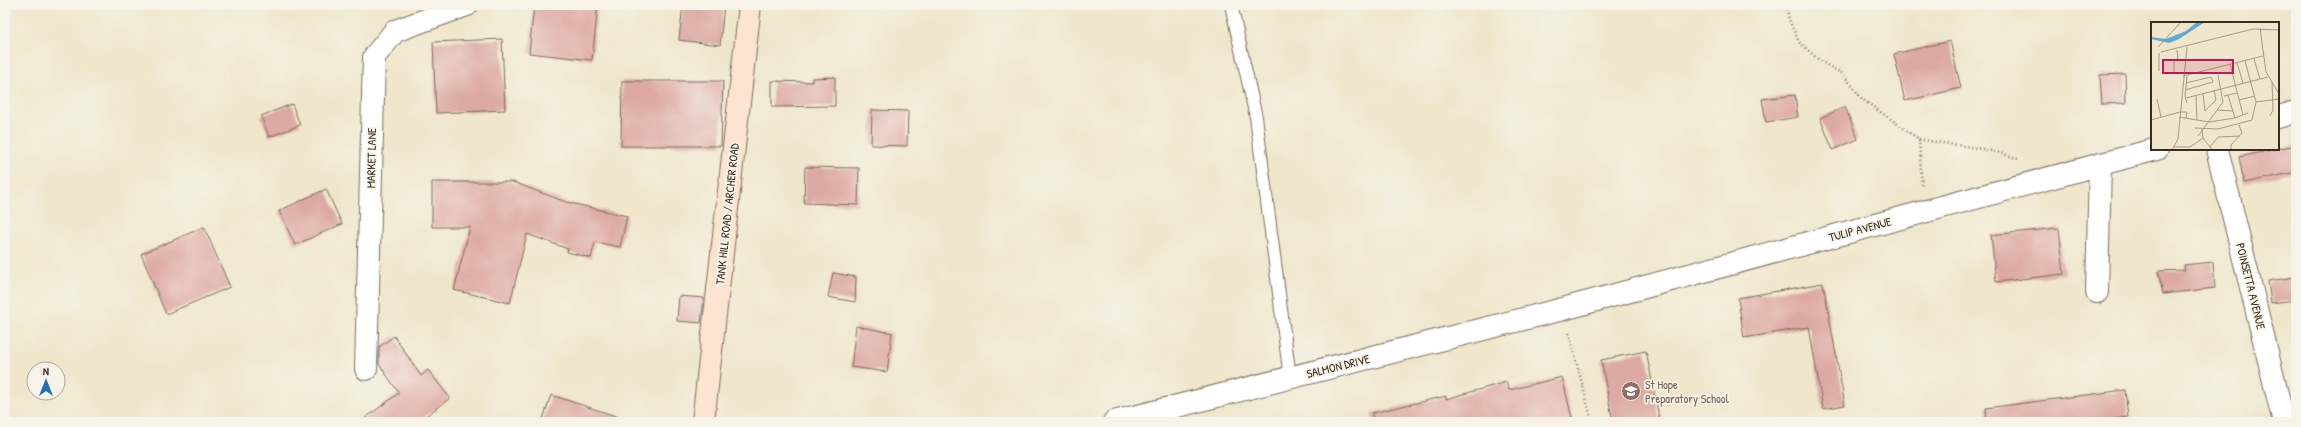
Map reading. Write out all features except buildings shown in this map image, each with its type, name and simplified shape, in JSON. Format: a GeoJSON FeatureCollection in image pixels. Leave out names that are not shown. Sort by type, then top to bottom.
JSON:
{"type":"FeatureCollection","features":[{"type":"Feature","properties":{"kind":"street","name":"MARKET LANE"},"geometry":{"type":"LineString","coordinates":[[366,369],[374,57],[395,31],[467,5]]}},
{"type":"Feature","properties":{"kind":"street","name":"TANK HILL ROAD / ARCHER ROAD"},"geometry":{"type":"LineString","coordinates":[[703,422],[750,5]]}},
{"type":"Feature","properties":{"kind":"street"},"geometry":{"type":"LineString","coordinates":[[2279,117],[2296,112]]}},
{"type":"Feature","properties":{"kind":"street","name":"TULIP AVENUE"},"geometry":{"type":"LineString","coordinates":[[1563,309],[2153,150]]}},
{"type":"Feature","properties":{"kind":"street","name":"POINSETTA AVENUE"},"geometry":{"type":"LineString","coordinates":[[2217,150],[2284,422]]}},
{"type":"Feature","properties":{"kind":"street"},"geometry":{"type":"LineString","coordinates":[[2097,292],[2100,164]]}},
{"type":"Feature","properties":{"kind":"street","name":"SALMON DRIVE"},"geometry":{"type":"LineString","coordinates":[[1114,422],[1563,309]]}},
{"type":"Feature","properties":{"kind":"lane"},"geometry":{"type":"LineString","coordinates":[[1231,5],[1256,117],[1290,378]]}},
{"type":"Feature","properties":{"kind":"path"},"geometry":{"type":"LineString","coordinates":[[1786,5],[1789,20],[1799,42],[1820,60],[1843,74],[1862,99],[1919,140],[1948,146],[1973,146],[2012,157],[2058,176]]}},
{"type":"Feature","properties":{"kind":"path"},"geometry":{"type":"LineString","coordinates":[[1919,140],[1924,212]]}},
{"type":"Feature","properties":{"kind":"path"},"geometry":{"type":"LineString","coordinates":[[1563,309],[1592,422]]}},
{"type":"Feature","properties":{"kind":"place","name":"St Hope Preparatory School"},"geometry":{"type":"Point","coordinates":[1631,391]}}]}
